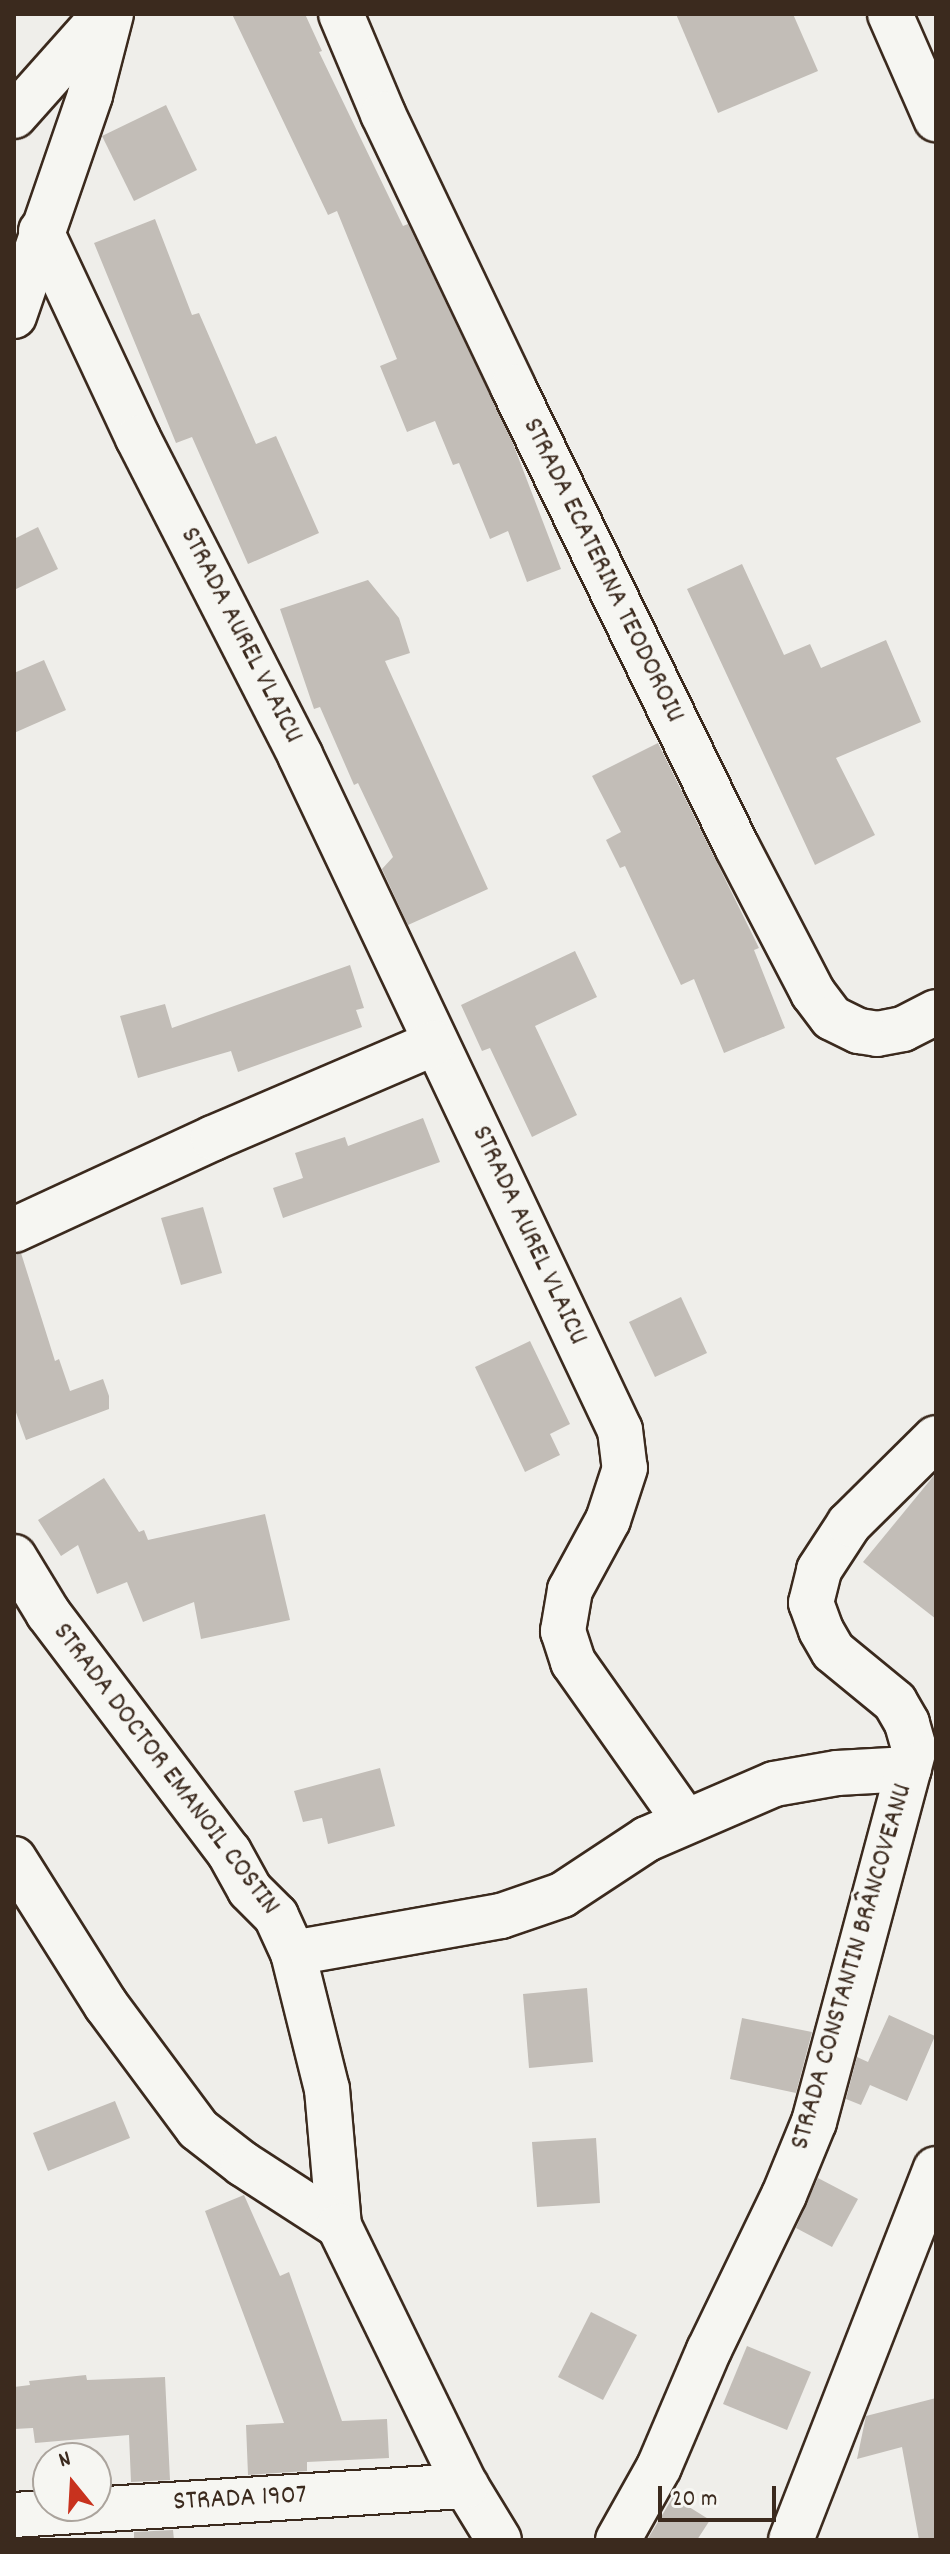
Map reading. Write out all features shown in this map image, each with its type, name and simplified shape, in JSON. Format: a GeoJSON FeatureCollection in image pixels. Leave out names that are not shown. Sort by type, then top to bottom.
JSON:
{"type":"FeatureCollection","features":[{"type":"Feature","properties":{"kind":"street"},"geometry":{"type":"LineString","coordinates":[[14,116],[105,14]]}},
{"type":"Feature","properties":{"kind":"street"},"geometry":{"type":"LineString","coordinates":[[14,316],[90,95],[111,14]]}},
{"type":"Feature","properties":{"kind":"street","name":"STRADA ECATERINA TEODOROIU"},"geometry":{"type":"LineString","coordinates":[[341,14],[383,114],[513,387],[737,847],[813,993],[832,1018],[859,1031],[877,1034],[903,1029],[936,1012]]}},
{"type":"Feature","properties":{"kind":"street"},"geometry":{"type":"LineString","coordinates":[[890,14],[936,119]]}},
{"type":"Feature","properties":{"kind":"street","name":"STRADA AUREL VLAICU"},"geometry":{"type":"LineString","coordinates":[[41,231],[138,438],[300,755],[620,1430],[625,1468],[608,1520],[570,1590],[563,1631],[573,1662],[685,1821]]}},
{"type":"Feature","properties":{"kind":"street"},"geometry":{"type":"LineString","coordinates":[[14,1230],[227,1131],[435,1043]]}},
{"type":"Feature","properties":{"kind":"street","name":"STRADA CONSTANTIN BRÂNCOVEANU"},"geometry":{"type":"LineString","coordinates":[[618,2540],[659,2467],[709,2350],[784,2195],[814,2122],[914,1748],[907,1723],[895,1702],[833,1651],[811,1603],[819,1570],[849,1524],[936,1438]]}},
{"type":"Feature","properties":{"kind":"street","name":"STRADA DOCTOR EMANOIL COSTIN"},"geometry":{"type":"LineString","coordinates":[[14,1557],[66,1638],[229,1852],[250,1890],[276,1916],[293,1953],[327,2089],[339,2226]]}},
{"type":"Feature","properties":{"kind":"street"},"geometry":{"type":"LineString","coordinates":[[293,1953],[501,1916],[562,1895],[647,1839],[774,1784],[837,1773],[909,1769]]}},
{"type":"Feature","properties":{"kind":"street"},"geometry":{"type":"LineString","coordinates":[[14,1859],[106,2005],[198,2129],[243,2164],[339,2226],[466,2486],[499,2540]]}},
{"type":"Feature","properties":{"kind":"street"},"geometry":{"type":"LineString","coordinates":[[791,2540],[936,2169]]}},
{"type":"Feature","properties":{"kind":"street","name":"STRADA 1907"},"geometry":{"type":"LineString","coordinates":[[14,2515],[466,2486]]}},
{"type":"Feature","properties":{"kind":"building"},"geometry":{"type":"Polygon","coordinates":[[[232,14],[305,14],[322,51],[319,52],[403,226],[408,224],[512,441],[561,569],[527,582],[508,531],[490,539],[459,463],[453,465],[435,421],[407,432],[380,366],[397,359],[337,211],[328,215],[232,14]]]}},
{"type":"Feature","properties":{"kind":"building"},"geometry":{"type":"Polygon","coordinates":[[[676,14],[793,14],[818,71],[718,113],[676,14]]]}},
{"type":"Feature","properties":{"kind":"building"},"geometry":{"type":"Polygon","coordinates":[[[166,105],[197,170],[134,201],[102,136],[166,105]]]}},
{"type":"Feature","properties":{"kind":"building"},"geometry":{"type":"Polygon","coordinates":[[[155,219],[192,315],[199,313],[256,444],[276,436],[319,533],[248,564],[192,437],[176,443],[94,243],[155,219]]]}},
{"type":"Feature","properties":{"kind":"building"},"geometry":{"type":"Polygon","coordinates":[[[38,527],[58,569],[14,590],[14,539],[38,527]]]}},
{"type":"Feature","properties":{"kind":"building"},"geometry":{"type":"Polygon","coordinates":[[[742,564],[784,655],[810,644],[821,668],[886,640],[921,722],[836,758],[875,835],[815,865],[687,589],[742,564]]]}},
{"type":"Feature","properties":{"kind":"building"},"geometry":{"type":"Polygon","coordinates":[[[368,580],[399,618],[410,653],[385,661],[488,889],[408,925],[382,869],[393,857],[358,783],[354,785],[320,707],[314,709],[280,609],[368,580]]]}},
{"type":"Feature","properties":{"kind":"building"},"geometry":{"type":"Polygon","coordinates":[[[44,660],[66,710],[14,733],[14,673],[44,660]]]}},
{"type":"Feature","properties":{"kind":"building"},"geometry":{"type":"Polygon","coordinates":[[[658,743],[759,948],[754,950],[785,1028],[724,1053],[694,979],[681,985],[625,866],[620,868],[606,840],[621,832],[592,776],[658,743]]]}},
{"type":"Feature","properties":{"kind":"building"},"geometry":{"type":"Polygon","coordinates":[[[575,951],[597,997],[535,1026],[577,1115],[532,1137],[490,1048],[482,1051],[461,1005],[575,951]]]}},
{"type":"Feature","properties":{"kind":"building"},"geometry":{"type":"Polygon","coordinates":[[[350,965],[364,1008],[356,1010],[362,1027],[238,1072],[231,1051],[138,1078],[120,1016],[165,1004],[172,1028],[350,965]]]}},
{"type":"Feature","properties":{"kind":"building"},"geometry":{"type":"Polygon","coordinates":[[[423,1118],[440,1162],[283,1218],[273,1188],[303,1178],[295,1153],[345,1137],[348,1146],[423,1118]]]}},
{"type":"Feature","properties":{"kind":"building"},"geometry":{"type":"Polygon","coordinates":[[[203,1207],[222,1273],[181,1285],[161,1218],[203,1207]]]}},
{"type":"Feature","properties":{"kind":"building"},"geometry":{"type":"Polygon","coordinates":[[[21,1253],[55,1361],[59,1359],[70,1391],[103,1379],[109,1396],[109,1409],[26,1440],[14,1407],[14,1255],[21,1253]]]}},
{"type":"Feature","properties":{"kind":"building"},"geometry":{"type":"Polygon","coordinates":[[[681,1297],[707,1353],[655,1377],[629,1322],[681,1297]]]}},
{"type":"Feature","properties":{"kind":"building"},"geometry":{"type":"Polygon","coordinates":[[[530,1341],[570,1424],[550,1434],[560,1455],[525,1472],[475,1367],[530,1341]]]}},
{"type":"Feature","properties":{"kind":"building"},"geometry":{"type":"Polygon","coordinates":[[[936,1473],[936,1619],[863,1562],[936,1473]]]}},
{"type":"Feature","properties":{"kind":"building"},"geometry":{"type":"Polygon","coordinates":[[[104,1478],[139,1532],[144,1530],[148,1540],[265,1514],[290,1620],[201,1639],[194,1602],[143,1622],[127,1582],[97,1594],[78,1545],[61,1556],[38,1520],[104,1478]]]}},
{"type":"Feature","properties":{"kind":"building"},"geometry":{"type":"Polygon","coordinates":[[[380,1768],[395,1826],[328,1844],[322,1818],[303,1822],[294,1791],[380,1768]]]}},
{"type":"Feature","properties":{"kind":"building"},"geometry":{"type":"Polygon","coordinates":[[[587,1988],[593,2062],[529,2068],[523,1994],[587,1988]]]}},
{"type":"Feature","properties":{"kind":"building"},"geometry":{"type":"Polygon","coordinates":[[[889,2015],[935,2036],[907,2101],[870,2085],[861,2105],[846,2099],[857,2057],[868,2062],[889,2015]]]}},
{"type":"Feature","properties":{"kind":"building"},"geometry":{"type":"Polygon","coordinates":[[[742,2018],[812,2032],[796,2093],[730,2079],[742,2018]]]}},
{"type":"Feature","properties":{"kind":"building"},"geometry":{"type":"Polygon","coordinates":[[[115,2101],[130,2138],[48,2171],[33,2133],[115,2101]]]}},
{"type":"Feature","properties":{"kind":"building"},"geometry":{"type":"Polygon","coordinates":[[[596,2138],[600,2203],[537,2207],[532,2142],[596,2138]]]}},
{"type":"Feature","properties":{"kind":"building"},"geometry":{"type":"Polygon","coordinates":[[[818,2178],[858,2199],[832,2247],[796,2228],[818,2178]]]}},
{"type":"Feature","properties":{"kind":"building"},"geometry":{"type":"Polygon","coordinates":[[[244,2195],[280,2276],[289,2272],[342,2421],[387,2419],[389,2458],[307,2462],[307,2471],[248,2475],[246,2425],[284,2423],[205,2211],[244,2195]]]}},
{"type":"Feature","properties":{"kind":"building"},"geometry":{"type":"Polygon","coordinates":[[[591,2312],[637,2335],[603,2400],[558,2377],[591,2312]]]}},
{"type":"Feature","properties":{"kind":"building"},"geometry":{"type":"Polygon","coordinates":[[[747,2346],[811,2372],[787,2430],[723,2404],[747,2346]]]}},
{"type":"Feature","properties":{"kind":"building"},"geometry":{"type":"Polygon","coordinates":[[[86,2375],[87,2380],[165,2377],[170,2480],[131,2482],[129,2435],[35,2442],[33,2428],[14,2429],[14,2387],[30,2385],[29,2381],[86,2375]]]}},
{"type":"Feature","properties":{"kind":"building"},"geometry":{"type":"Polygon","coordinates":[[[936,2398],[936,2540],[919,2540],[902,2447],[857,2459],[866,2416],[936,2398]]]}},
{"type":"Feature","properties":{"kind":"building"},"geometry":{"type":"Polygon","coordinates":[[[673,2497],[710,2520],[697,2540],[647,2540],[673,2497]]]}},
{"type":"Feature","properties":{"kind":"building"},"geometry":{"type":"Polygon","coordinates":[[[173,2530],[174,2540],[134,2540],[134,2532],[173,2530]]]}}]}
